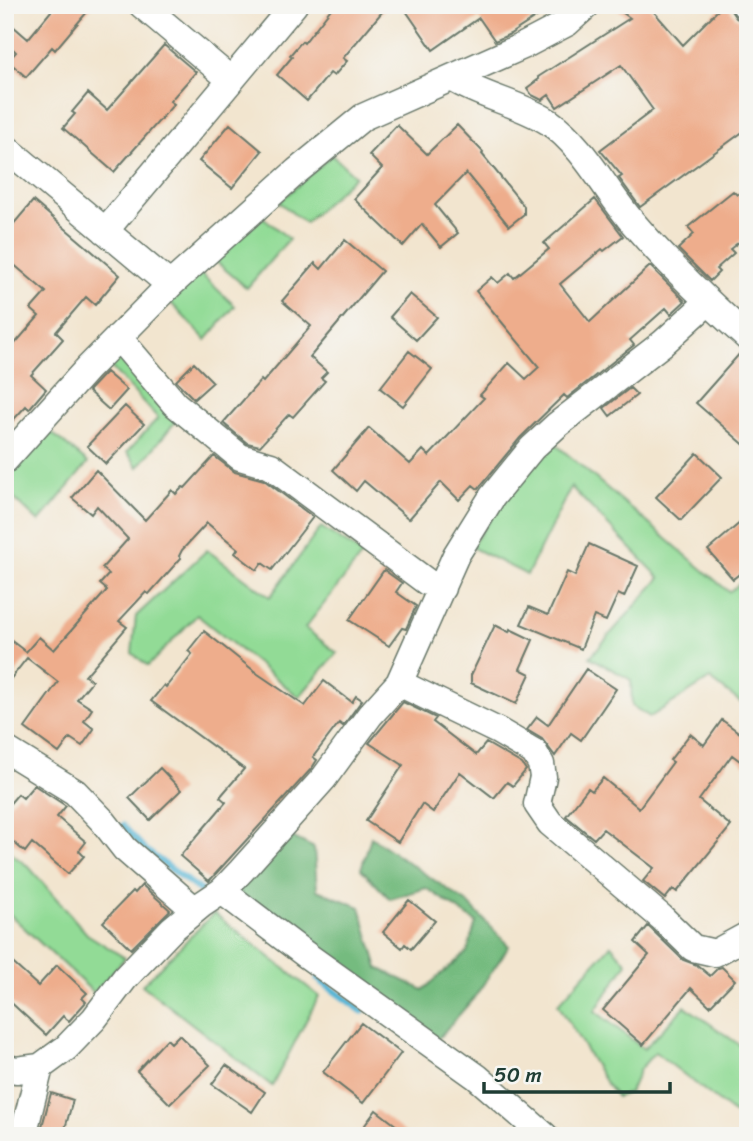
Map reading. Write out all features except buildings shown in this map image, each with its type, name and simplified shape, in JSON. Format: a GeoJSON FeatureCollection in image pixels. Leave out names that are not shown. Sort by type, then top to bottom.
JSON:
{"type":"FeatureCollection","features":[{"type":"Feature","properties":{"kind":"street"},"geometry":{"type":"LineString","coordinates":[[142,5],[231,80]]}},
{"type":"Feature","properties":{"kind":"street"},"geometry":{"type":"LineString","coordinates":[[105,231],[294,5]]}},
{"type":"Feature","properties":{"kind":"street"},"geometry":{"type":"LineString","coordinates":[[5,460],[118,337],[170,285],[297,171],[363,117],[567,23],[587,5]]}},
{"type":"Feature","properties":{"kind":"street"},"geometry":{"type":"LineString","coordinates":[[452,78],[466,87],[549,122],[568,138],[634,224],[708,302],[748,338]]}},
{"type":"Feature","properties":{"kind":"street"},"geometry":{"type":"LineString","coordinates":[[5,147],[170,285]]}},
{"type":"Feature","properties":{"kind":"street"},"geometry":{"type":"LineString","coordinates":[[5,1067],[16,1070],[40,1067],[66,1048],[94,1019],[125,978],[172,929],[206,902],[324,778],[370,715],[399,683],[456,555],[492,497],[532,448],[556,425],[663,343],[708,302]]}},
{"type":"Feature","properties":{"kind":"street"},"geometry":{"type":"LineString","coordinates":[[118,337],[175,404],[240,457],[271,466],[427,582],[442,588]]}},
{"type":"Feature","properties":{"kind":"street"},"geometry":{"type":"LineString","coordinates":[[399,683],[498,731],[534,752],[541,764],[542,777],[537,804],[550,823],[662,916],[693,948],[715,953],[748,935]]}},
{"type":"Feature","properties":{"kind":"street"},"geometry":{"type":"LineString","coordinates":[[5,749],[75,792],[125,849],[206,902],[305,954],[477,1077],[545,1136]]}},
{"type":"Feature","properties":{"kind":"street"},"geometry":{"type":"LineString","coordinates":[[23,1136],[40,1067]]}},
{"type":"Feature","properties":{"kind":"green space"},"geometry":{"type":"Polygon","coordinates":[[[332,155],[355,176],[305,223],[279,202],[332,155]]]}},
{"type":"Feature","properties":{"kind":"green space"},"geometry":{"type":"Polygon","coordinates":[[[263,217],[289,239],[247,288],[214,260],[263,217]]]}},
{"type":"Feature","properties":{"kind":"green space"},"geometry":{"type":"Polygon","coordinates":[[[200,273],[235,306],[206,340],[170,302],[200,273]]]}},
{"type":"Feature","properties":{"kind":"green space"},"geometry":{"type":"Polygon","coordinates":[[[120,350],[181,415],[138,467],[127,452],[158,418],[107,363],[120,350]]]}},
{"type":"Feature","properties":{"kind":"green space"},"geometry":{"type":"Polygon","coordinates":[[[46,428],[88,463],[39,522],[5,490],[5,471],[46,428]]]}},
{"type":"Feature","properties":{"kind":"green space"},"geometry":{"type":"Polygon","coordinates":[[[553,442],[729,592],[748,577],[748,708],[710,679],[650,717],[632,706],[631,680],[590,657],[660,578],[571,487],[527,575],[471,547],[509,492],[553,442]]]}},
{"type":"Feature","properties":{"kind":"green space"},"geometry":{"type":"Polygon","coordinates":[[[321,527],[363,554],[305,628],[337,653],[299,697],[197,615],[148,666],[132,653],[136,616],[207,550],[270,597],[321,527]]]}},
{"type":"Feature","properties":{"kind":"green space"},"geometry":{"type":"Polygon","coordinates":[[[288,835],[314,848],[317,890],[360,907],[378,968],[423,990],[467,952],[476,922],[426,888],[390,899],[361,869],[371,837],[469,904],[509,946],[474,998],[436,1041],[235,892],[288,835]]]}},
{"type":"Feature","properties":{"kind":"green space"},"geometry":{"type":"Polygon","coordinates":[[[5,849],[29,867],[87,934],[125,958],[94,993],[5,910],[5,849]]]}},
{"type":"Feature","properties":{"kind":"green space"},"geometry":{"type":"Polygon","coordinates":[[[214,913],[319,996],[272,1086],[142,985],[214,913]]]}},
{"type":"Feature","properties":{"kind":"green space"},"geometry":{"type":"Polygon","coordinates":[[[611,945],[627,963],[595,1011],[644,1049],[685,1006],[748,1051],[748,1124],[655,1052],[640,1069],[630,1092],[617,1097],[607,1085],[558,1004],[611,945]]]}},
{"type":"Feature","properties":{"kind":"waterway"},"geometry":{"type":"LineString","coordinates":[[123,826],[145,850],[205,894]]}},
{"type":"Feature","properties":{"kind":"waterway"},"geometry":{"type":"LineString","coordinates":[[318,979],[362,1011]]}}]}
